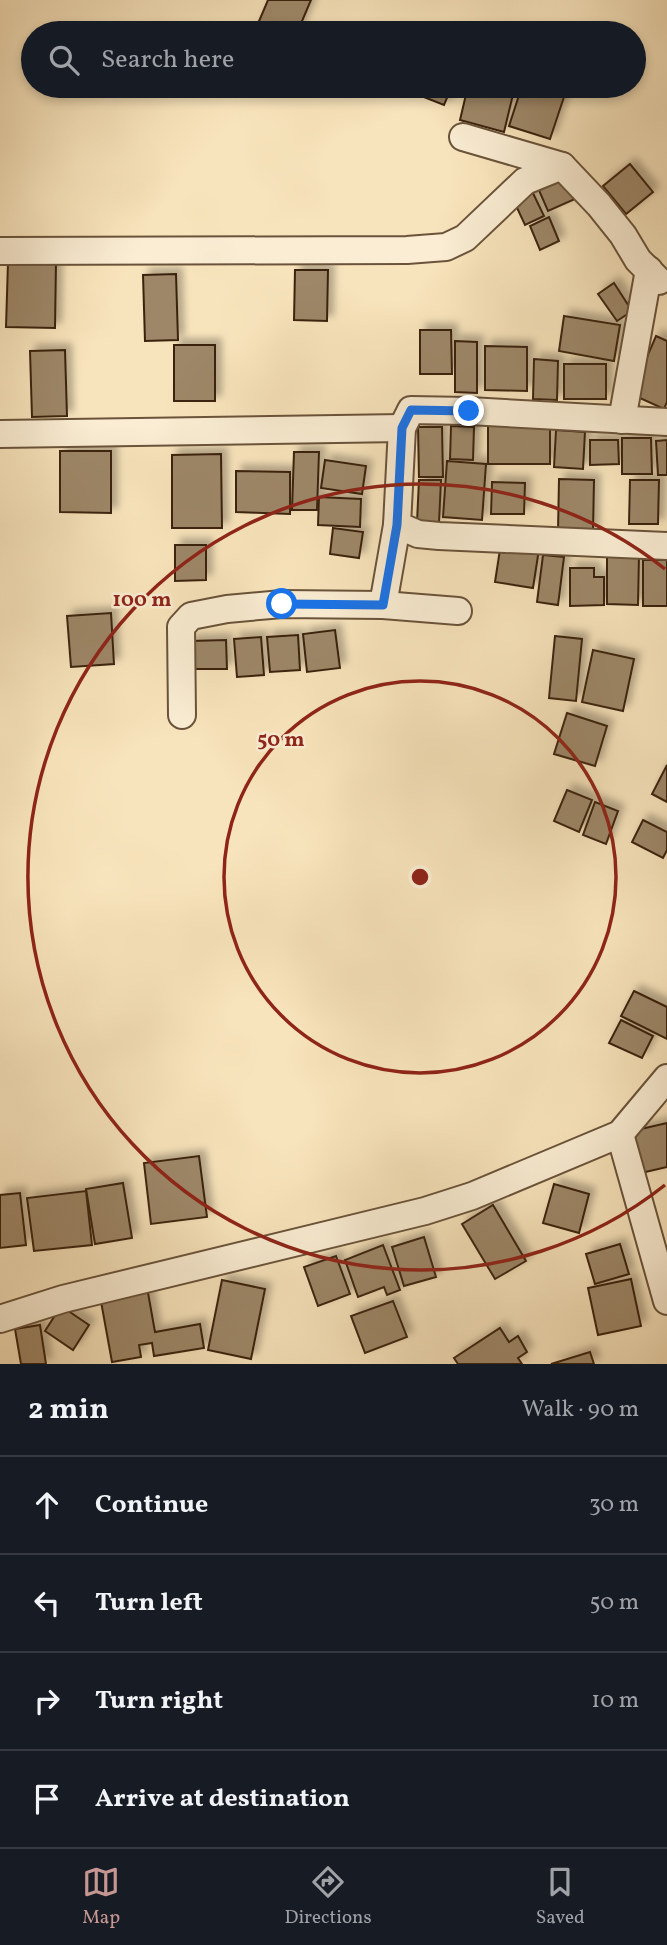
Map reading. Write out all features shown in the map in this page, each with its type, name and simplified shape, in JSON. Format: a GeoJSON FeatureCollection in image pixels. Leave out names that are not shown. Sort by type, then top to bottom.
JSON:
{"type":"FeatureCollection","features":[{"type":"Feature","properties":{"kind":"street"},"geometry":{"type":"LineString","coordinates":[[463,137],[562,166],[624,235],[638,260],[661,281],[622,420]]}},
{"type":"Feature","properties":{"kind":"street"},"geometry":{"type":"LineString","coordinates":[[0,251],[393,250],[446,247],[465,238],[524,181],[562,166]]}},
{"type":"Feature","properties":{"kind":"street"},"geometry":{"type":"LineString","coordinates":[[383,605],[397,525],[402,428],[411,410],[480,411],[667,422]]}},
{"type":"Feature","properties":{"kind":"street"},"geometry":{"type":"LineString","coordinates":[[0,434],[402,428]]}},
{"type":"Feature","properties":{"kind":"street"},"geometry":{"type":"LineString","coordinates":[[397,525],[418,534],[439,536],[667,546]]}},
{"type":"Feature","properties":{"kind":"street"},"geometry":{"type":"LineString","coordinates":[[181,715],[181,627],[191,616],[227,608],[282,604],[383,605],[458,611]]}},
{"type":"Feature","properties":{"kind":"street"},"geometry":{"type":"LineString","coordinates":[[0,1319],[63,1299],[425,1211],[472,1196],[620,1134],[665,1082]]}},
{"type":"Feature","properties":{"kind":"street"},"geometry":{"type":"LineString","coordinates":[[620,1134],[667,1301]]}},
{"type":"Feature","properties":{"kind":"building"},"geometry":{"type":"Polygon","coordinates":[[[268,0],[311,0],[302,21],[259,21],[268,0]]]}},
{"type":"Feature","properties":{"kind":"building"},"geometry":{"type":"Polygon","coordinates":[[[426,98],[447,98],[444,105],[426,98]]]}},
{"type":"Feature","properties":{"kind":"building"},"geometry":{"type":"Polygon","coordinates":[[[465,98],[512,98],[504,132],[460,120],[465,98]]]}},
{"type":"Feature","properties":{"kind":"building"},"geometry":{"type":"Polygon","coordinates":[[[518,98],[564,98],[550,139],[509,126],[518,98]]]}},
{"type":"Feature","properties":{"kind":"building"},"geometry":{"type":"Polygon","coordinates":[[[630,164],[653,192],[626,214],[603,186],[630,164]]]}},
{"type":"Feature","properties":{"kind":"building"},"geometry":{"type":"Polygon","coordinates":[[[565,176],[575,199],[548,211],[538,188],[565,176]]]}},
{"type":"Feature","properties":{"kind":"building"},"geometry":{"type":"Polygon","coordinates":[[[531,189],[544,216],[525,225],[512,197],[531,189]]]}},
{"type":"Feature","properties":{"kind":"building"},"geometry":{"type":"Polygon","coordinates":[[[549,217],[559,241],[540,250],[530,226],[549,217]]]}},
{"type":"Feature","properties":{"kind":"building"},"geometry":{"type":"Polygon","coordinates":[[[8,262],[56,262],[55,328],[6,327],[8,262]]]}},
{"type":"Feature","properties":{"kind":"building"},"geometry":{"type":"Polygon","coordinates":[[[295,270],[328,270],[327,321],[294,320],[295,270]]]}},
{"type":"Feature","properties":{"kind":"building"},"geometry":{"type":"Polygon","coordinates":[[[176,274],[178,340],[145,341],[143,275],[176,274]]]}},
{"type":"Feature","properties":{"kind":"building"},"geometry":{"type":"Polygon","coordinates":[[[614,283],[632,311],[617,321],[598,294],[614,283]]]}},
{"type":"Feature","properties":{"kind":"building"},"geometry":{"type":"Polygon","coordinates":[[[564,316],[620,325],[614,361],[559,351],[564,316]]]}},
{"type":"Feature","properties":{"kind":"building"},"geometry":{"type":"Polygon","coordinates":[[[420,330],[451,330],[452,374],[420,374],[420,330]]]}},
{"type":"Feature","properties":{"kind":"building"},"geometry":{"type":"Polygon","coordinates":[[[656,336],[667,341],[667,402],[664,409],[631,394],[656,336]]]}},
{"type":"Feature","properties":{"kind":"building"},"geometry":{"type":"Polygon","coordinates":[[[455,341],[477,342],[477,393],[455,392],[455,341]]]}},
{"type":"Feature","properties":{"kind":"building"},"geometry":{"type":"Polygon","coordinates":[[[174,345],[215,345],[215,401],[174,401],[174,345]]]}},
{"type":"Feature","properties":{"kind":"building"},"geometry":{"type":"Polygon","coordinates":[[[485,346],[527,347],[527,391],[485,390],[485,346]]]}},
{"type":"Feature","properties":{"kind":"building"},"geometry":{"type":"Polygon","coordinates":[[[65,350],[67,416],[32,417],[30,351],[65,350]]]}},
{"type":"Feature","properties":{"kind":"building"},"geometry":{"type":"Polygon","coordinates":[[[534,359],[558,361],[557,400],[533,399],[534,359]]]}},
{"type":"Feature","properties":{"kind":"building"},"geometry":{"type":"Polygon","coordinates":[[[564,364],[606,364],[606,399],[564,399],[564,364]]]}},
{"type":"Feature","properties":{"kind":"building"},"geometry":{"type":"Polygon","coordinates":[[[488,425],[550,426],[550,464],[488,464],[488,425]]]}},
{"type":"Feature","properties":{"kind":"building"},"geometry":{"type":"Polygon","coordinates":[[[451,426],[474,427],[473,460],[450,459],[451,426]]]}},
{"type":"Feature","properties":{"kind":"building"},"geometry":{"type":"Polygon","coordinates":[[[418,427],[442,427],[443,477],[419,477],[418,427]]]}},
{"type":"Feature","properties":{"kind":"building"},"geometry":{"type":"Polygon","coordinates":[[[556,430],[585,432],[583,469],[554,467],[556,430]]]}},
{"type":"Feature","properties":{"kind":"building"},"geometry":{"type":"Polygon","coordinates":[[[622,438],[651,438],[652,474],[622,474],[622,438]]]}},
{"type":"Feature","properties":{"kind":"building"},"geometry":{"type":"Polygon","coordinates":[[[590,440],[618,440],[619,464],[590,465],[590,440]]]}},
{"type":"Feature","properties":{"kind":"building"},"geometry":{"type":"Polygon","coordinates":[[[667,440],[667,475],[658,475],[656,441],[667,440]]]}},
{"type":"Feature","properties":{"kind":"building"},"geometry":{"type":"Polygon","coordinates":[[[60,451],[111,451],[111,513],[60,512],[60,451]]]}},
{"type":"Feature","properties":{"kind":"building"},"geometry":{"type":"Polygon","coordinates":[[[294,452],[319,452],[317,510],[292,510],[294,452]]]}},
{"type":"Feature","properties":{"kind":"building"},"geometry":{"type":"Polygon","coordinates":[[[221,454],[222,528],[172,528],[172,455],[221,454]]]}},
{"type":"Feature","properties":{"kind":"building"},"geometry":{"type":"Polygon","coordinates":[[[325,460],[366,466],[362,494],[321,488],[325,460]]]}},
{"type":"Feature","properties":{"kind":"building"},"geometry":{"type":"Polygon","coordinates":[[[447,461],[486,464],[482,520],[443,517],[447,461]]]}},
{"type":"Feature","properties":{"kind":"building"},"geometry":{"type":"Polygon","coordinates":[[[236,471],[290,472],[290,514],[236,512],[236,471]]]}},
{"type":"Feature","properties":{"kind":"building"},"geometry":{"type":"Polygon","coordinates":[[[559,479],[594,480],[593,532],[558,531],[559,479]]]}},
{"type":"Feature","properties":{"kind":"building"},"geometry":{"type":"Polygon","coordinates":[[[419,480],[441,480],[439,523],[417,522],[419,480]]]}},
{"type":"Feature","properties":{"kind":"building"},"geometry":{"type":"Polygon","coordinates":[[[630,480],[659,480],[658,524],[629,524],[630,480]]]}},
{"type":"Feature","properties":{"kind":"building"},"geometry":{"type":"Polygon","coordinates":[[[492,482],[525,483],[524,514],[491,514],[492,482]]]}},
{"type":"Feature","properties":{"kind":"building"},"geometry":{"type":"Polygon","coordinates":[[[319,497],[361,499],[360,527],[318,525],[319,497]]]}},
{"type":"Feature","properties":{"kind":"building"},"geometry":{"type":"Polygon","coordinates":[[[333,528],[363,532],[359,558],[330,554],[333,528]]]}},
{"type":"Feature","properties":{"kind":"building"},"geometry":{"type":"Polygon","coordinates":[[[501,543],[539,549],[533,588],[495,582],[501,543]]]}},
{"type":"Feature","properties":{"kind":"building"},"geometry":{"type":"Polygon","coordinates":[[[175,545],[206,545],[206,580],[175,581],[175,545]]]}},
{"type":"Feature","properties":{"kind":"building"},"geometry":{"type":"Polygon","coordinates":[[[607,553],[639,554],[638,605],[607,604],[607,553]]]}},
{"type":"Feature","properties":{"kind":"building"},"geometry":{"type":"Polygon","coordinates":[[[543,555],[564,557],[558,605],[537,602],[543,555]]]}},
{"type":"Feature","properties":{"kind":"building"},"geometry":{"type":"Polygon","coordinates":[[[643,560],[667,560],[667,606],[643,606],[643,560]]]}},
{"type":"Feature","properties":{"kind":"building"},"geometry":{"type":"Polygon","coordinates":[[[570,568],[594,568],[594,577],[604,577],[604,605],[570,606],[570,568]]]}},
{"type":"Feature","properties":{"kind":"building"},"geometry":{"type":"Polygon","coordinates":[[[111,613],[114,664],[71,667],[67,616],[111,613]]]}},
{"type":"Feature","properties":{"kind":"building"},"geometry":{"type":"Polygon","coordinates":[[[335,630],[340,668],[307,672],[303,634],[335,630]]]}},
{"type":"Feature","properties":{"kind":"building"},"geometry":{"type":"Polygon","coordinates":[[[298,635],[300,670],[270,672],[267,637],[298,635]]]}},
{"type":"Feature","properties":{"kind":"building"},"geometry":{"type":"Polygon","coordinates":[[[555,636],[582,639],[576,701],[549,698],[555,636]]]}},
{"type":"Feature","properties":{"kind":"building"},"geometry":{"type":"Polygon","coordinates":[[[261,637],[264,675],[237,677],[234,639],[261,637]]]}},
{"type":"Feature","properties":{"kind":"building"},"geometry":{"type":"Polygon","coordinates":[[[226,640],[227,669],[189,669],[189,641],[226,640]]]}},
{"type":"Feature","properties":{"kind":"building"},"geometry":{"type":"Polygon","coordinates":[[[593,650],[634,659],[623,711],[582,702],[593,650]]]}},
{"type":"Feature","properties":{"kind":"building"},"geometry":{"type":"Polygon","coordinates":[[[567,713],[607,726],[595,766],[554,754],[567,713]]]}},
{"type":"Feature","properties":{"kind":"building"},"geometry":{"type":"Polygon","coordinates":[[[667,765],[667,802],[652,794],[667,765]]]}},
{"type":"Feature","properties":{"kind":"building"},"geometry":{"type":"Polygon","coordinates":[[[567,790],[592,800],[579,832],[554,821],[567,790]]]}},
{"type":"Feature","properties":{"kind":"building"},"geometry":{"type":"Polygon","coordinates":[[[595,802],[618,811],[606,844],[583,835],[595,802]]]}},
{"type":"Feature","properties":{"kind":"building"},"geometry":{"type":"Polygon","coordinates":[[[643,820],[667,832],[667,850],[663,858],[632,842],[643,820]]]}},
{"type":"Feature","properties":{"kind":"building"},"geometry":{"type":"Polygon","coordinates":[[[634,991],[667,1007],[667,1039],[621,1016],[634,991]]]}},
{"type":"Feature","properties":{"kind":"building"},"geometry":{"type":"Polygon","coordinates":[[[621,1020],[653,1036],[642,1058],[609,1043],[621,1020]]]}},
{"type":"Feature","properties":{"kind":"building"},"geometry":{"type":"Polygon","coordinates":[[[667,1123],[667,1167],[641,1173],[632,1131],[667,1123]]]}},
{"type":"Feature","properties":{"kind":"building"},"geometry":{"type":"Polygon","coordinates":[[[199,1156],[207,1217],[151,1224],[144,1163],[199,1156]]]}},
{"type":"Feature","properties":{"kind":"building"},"geometry":{"type":"Polygon","coordinates":[[[123,1183],[132,1238],[95,1244],[86,1189],[123,1183]]]}},
{"type":"Feature","properties":{"kind":"building"},"geometry":{"type":"Polygon","coordinates":[[[554,1184],[589,1194],[579,1233],[543,1223],[554,1184]]]}},
{"type":"Feature","properties":{"kind":"building"},"geometry":{"type":"Polygon","coordinates":[[[86,1191],[92,1245],[34,1251],[27,1198],[86,1191]]]}},
{"type":"Feature","properties":{"kind":"building"},"geometry":{"type":"Polygon","coordinates":[[[20,1193],[26,1245],[0,1248],[0,1195],[20,1193]]]}},
{"type":"Feature","properties":{"kind":"building"},"geometry":{"type":"Polygon","coordinates":[[[493,1205],[526,1261],[495,1279],[462,1224],[493,1205]]]}},
{"type":"Feature","properties":{"kind":"building"},"geometry":{"type":"Polygon","coordinates":[[[424,1237],[436,1277],[404,1286],[392,1247],[424,1237]]]}},
{"type":"Feature","properties":{"kind":"building"},"geometry":{"type":"Polygon","coordinates":[[[620,1244],[629,1274],[595,1284],[586,1254],[620,1244]]]}},
{"type":"Feature","properties":{"kind":"building"},"geometry":{"type":"Polygon","coordinates":[[[383,1245],[400,1290],[387,1295],[384,1287],[358,1297],[345,1260],[383,1245]]]}},
{"type":"Feature","properties":{"kind":"building"},"geometry":{"type":"Polygon","coordinates":[[[336,1256],[350,1294],[318,1306],[304,1267],[336,1256]]]}},
{"type":"Feature","properties":{"kind":"building"},"geometry":{"type":"Polygon","coordinates":[[[631,1279],[641,1326],[598,1335],[588,1288],[631,1279]]]}},
{"type":"Feature","properties":{"kind":"building"},"geometry":{"type":"Polygon","coordinates":[[[222,1280],[265,1289],[251,1359],[208,1350],[222,1280]]]}},
{"type":"Feature","properties":{"kind":"building"},"geometry":{"type":"Polygon","coordinates":[[[147,1287],[155,1332],[200,1324],[204,1348],[154,1356],[152,1343],[139,1345],[141,1357],[112,1362],[100,1296],[147,1287]]]}},
{"type":"Feature","properties":{"kind":"building"},"geometry":{"type":"Polygon","coordinates":[[[393,1301],[407,1337],[365,1353],[351,1316],[393,1301]]]}},
{"type":"Feature","properties":{"kind":"building"},"geometry":{"type":"Polygon","coordinates":[[[61,1306],[89,1325],[73,1350],[45,1331],[61,1306]]]}},
{"type":"Feature","properties":{"kind":"building"},"geometry":{"type":"Polygon","coordinates":[[[40,1325],[46,1364],[21,1364],[15,1329],[40,1325]]]}},
{"type":"Feature","properties":{"kind":"building"},"geometry":{"type":"Polygon","coordinates":[[[500,1328],[509,1342],[518,1336],[527,1352],[518,1358],[522,1364],[458,1364],[454,1358],[500,1328]]]}},
{"type":"Feature","properties":{"kind":"building"},"geometry":{"type":"Polygon","coordinates":[[[590,1352],[594,1364],[551,1364],[590,1352]]]}},
{"type":"Feature","properties":{"kind":"route"},"geometry":{"type":"LineString","coordinates":[[282,604],[383,605],[397,525],[402,428],[411,410],[469,411]]}}]}
